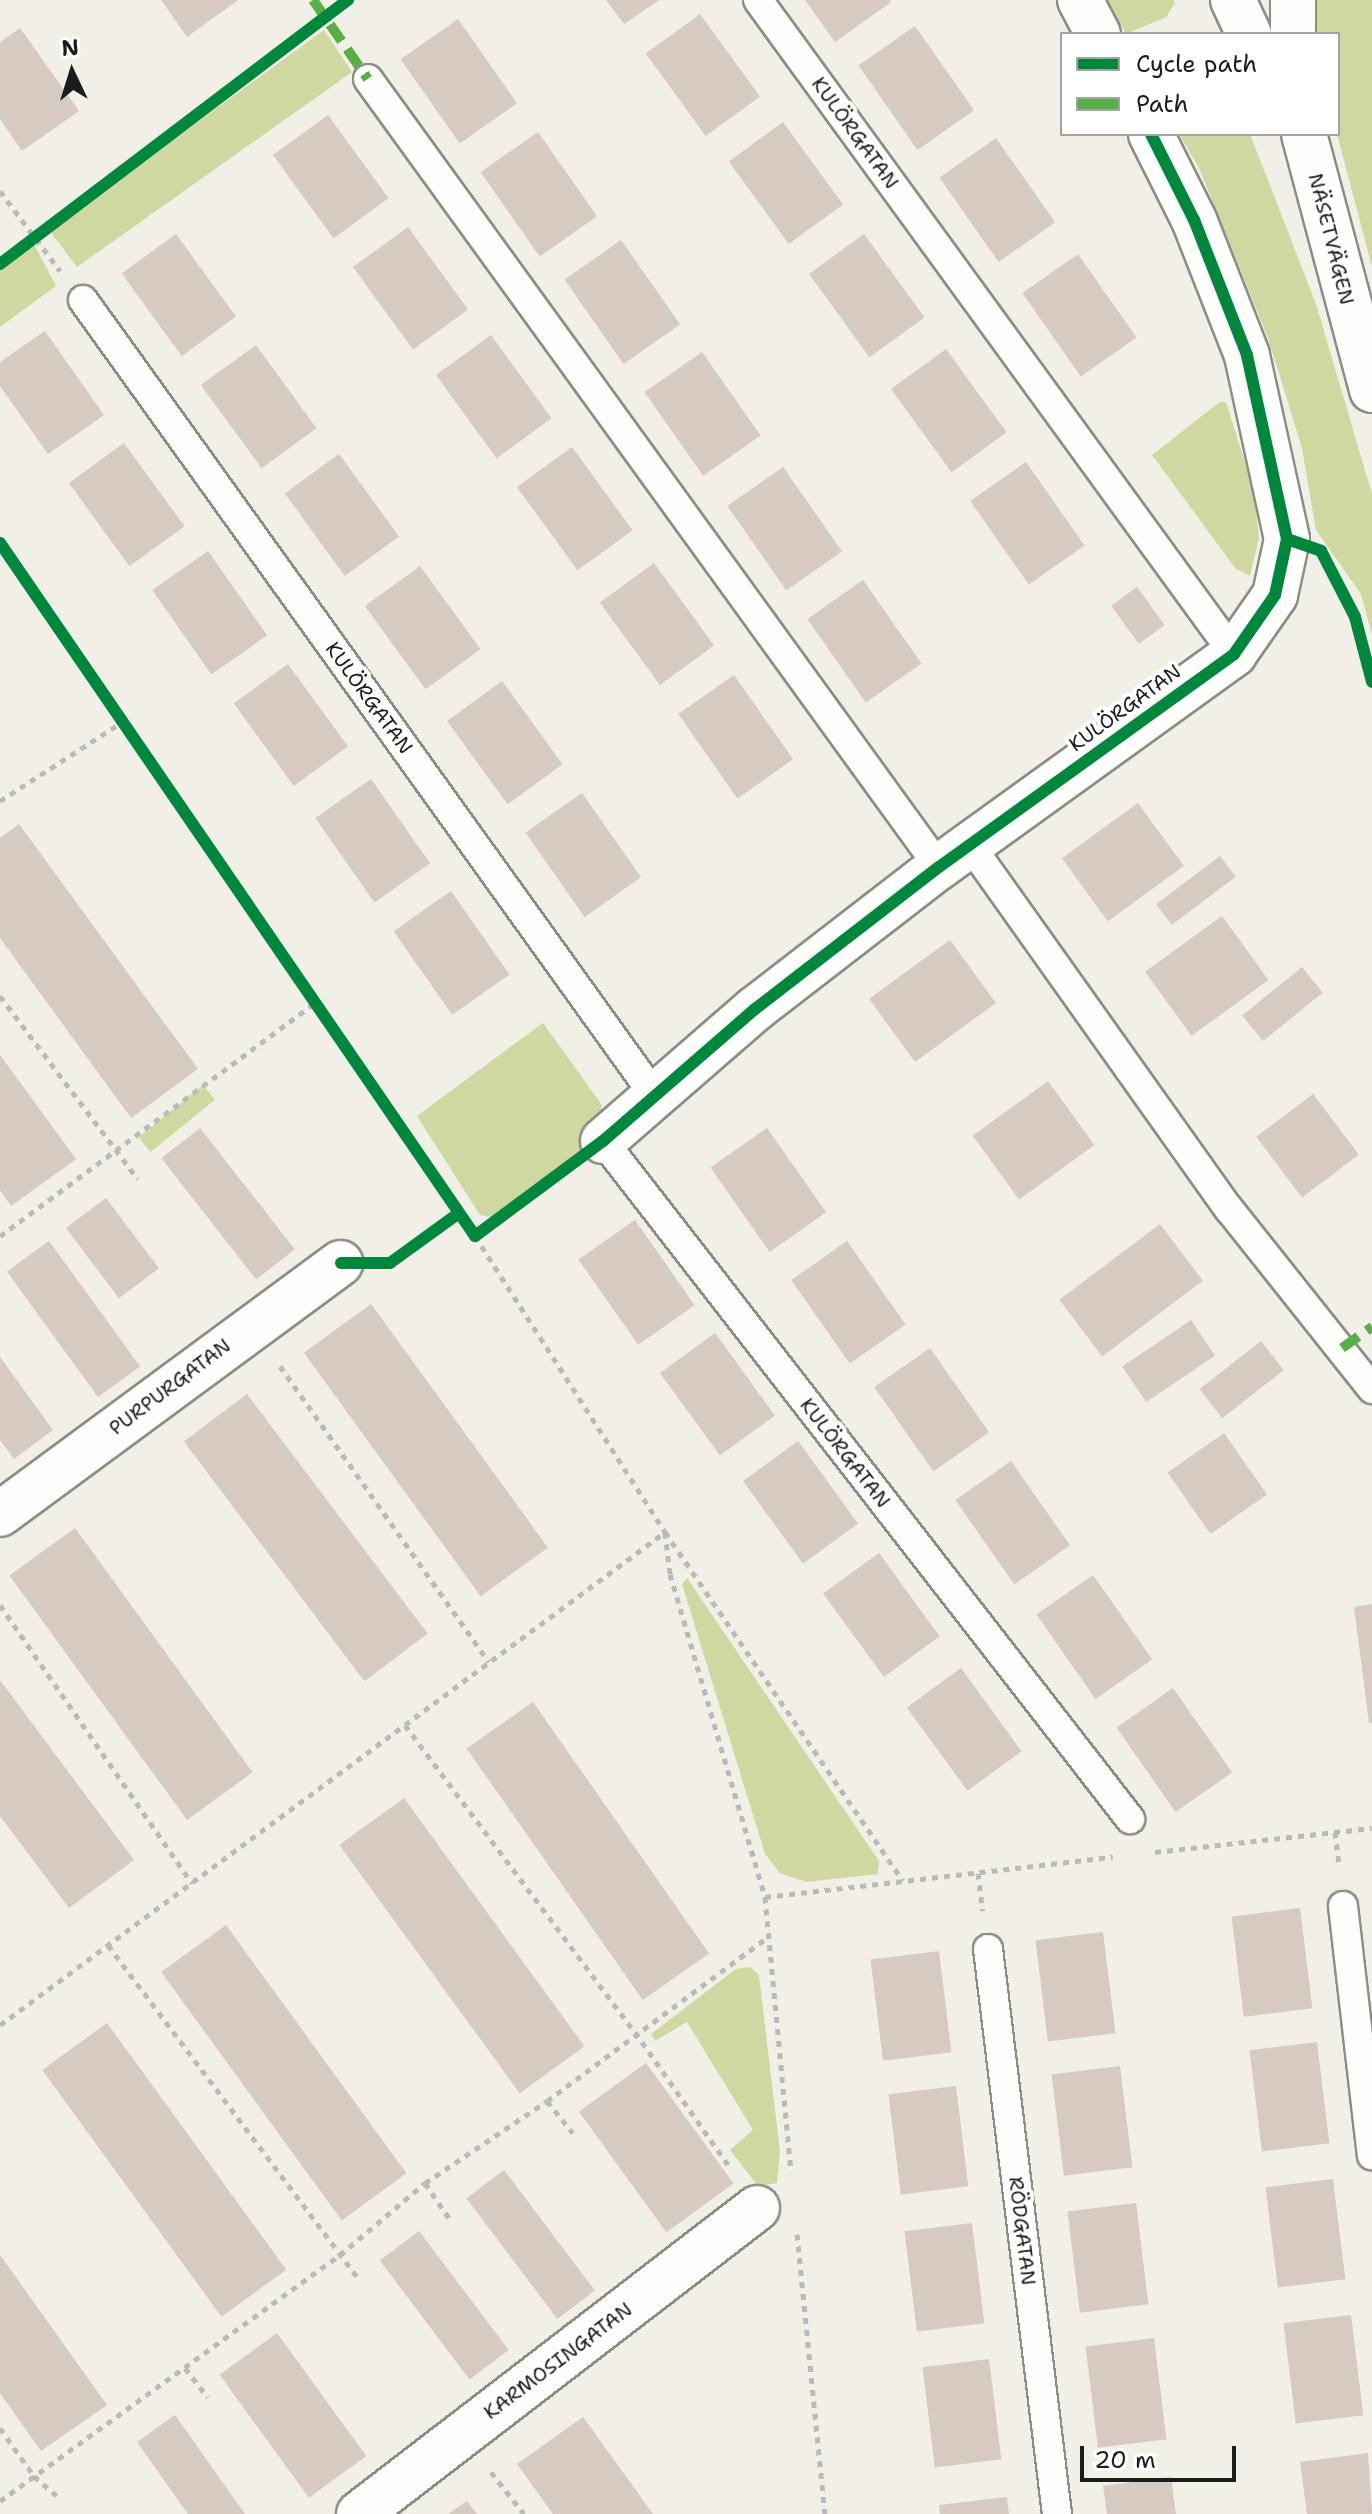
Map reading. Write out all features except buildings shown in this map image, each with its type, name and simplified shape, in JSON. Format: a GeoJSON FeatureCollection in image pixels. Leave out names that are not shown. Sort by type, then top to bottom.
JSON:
{"type":"FeatureCollection","features":[{"type":"Feature","properties":{"kind":"street"},"geometry":{"type":"LineString","coordinates":[[1080,0],[1097,32]]}},
{"type":"Feature","properties":{"kind":"street"},"geometry":{"type":"LineString","coordinates":[[1233,0],[1248,32]]}},
{"type":"Feature","properties":{"kind":"street"},"geometry":{"type":"LineString","coordinates":[[1293,0],[1293,32]]}},
{"type":"Feature","properties":{"kind":"street","name":"KULÖRGATAN"},"geometry":{"type":"LineString","coordinates":[[603,1141],[755,1009],[954,856],[1234,654],[1275,595],[1287,539],[1247,355],[1194,220],[1152,136]]}},
{"type":"Feature","properties":{"kind":"street","name":"NÄSETVÄGEN"},"geometry":{"type":"LineString","coordinates":[[1305,136],[1372,390]]}},
{"type":"Feature","properties":{"kind":"street","name":"PURPURGATAN"},"geometry":{"type":"LineString","coordinates":[[0,1514],[341,1263]]}},
{"type":"Feature","properties":{"kind":"street","name":"KARMOSINGATAN"},"geometry":{"type":"LineString","coordinates":[[359,2514],[757,2208]]}},
{"type":"Feature","properties":{"kind":"lane","name":"KULÖRGATAN"},"geometry":{"type":"LineString","coordinates":[[758,0],[1234,654]]}},
{"type":"Feature","properties":{"kind":"lane"},"geometry":{"type":"LineString","coordinates":[[368,79],[954,856],[1372,1389]]}},
{"type":"Feature","properties":{"kind":"lane","name":"KULÖRGATAN"},"geometry":{"type":"LineString","coordinates":[[83,300],[655,1096]]}},
{"type":"Feature","properties":{"kind":"lane","name":"KULÖRGATAN"},"geometry":{"type":"LineString","coordinates":[[603,1141],[1130,1819]]}},
{"type":"Feature","properties":{"kind":"lane"},"geometry":{"type":"LineString","coordinates":[[1343,1906],[1372,2155]]}},
{"type":"Feature","properties":{"kind":"lane","name":"RÖDGATAN"},"geometry":{"type":"LineString","coordinates":[[988,1949],[1057,2514]]}},
{"type":"Feature","properties":{"kind":"path"},"geometry":{"type":"LineString","coordinates":[[0,191],[83,300]]}},
{"type":"Feature","properties":{"kind":"path"},"geometry":{"type":"LineString","coordinates":[[0,801],[122,722]]}},
{"type":"Feature","properties":{"kind":"path"},"geometry":{"type":"LineString","coordinates":[[0,996],[138,1179]]}},
{"type":"Feature","properties":{"kind":"path"},"geometry":{"type":"LineString","coordinates":[[0,1236],[315,1003]]}},
{"type":"Feature","properties":{"kind":"path"},"geometry":{"type":"LineString","coordinates":[[475,1236],[665,1532],[903,1881]]}},
{"type":"Feature","properties":{"kind":"path"},"geometry":{"type":"LineString","coordinates":[[252,1326],[489,1662]]}},
{"type":"Feature","properties":{"kind":"path"},"geometry":{"type":"LineString","coordinates":[[0,2025],[665,1532]]}},
{"type":"Feature","properties":{"kind":"path"},"geometry":{"type":"LineString","coordinates":[[665,1532],[670,1574],[765,1897],[1119,1856]]}},
{"type":"Feature","properties":{"kind":"path"},"geometry":{"type":"LineString","coordinates":[[0,1605],[192,1883]]}},
{"type":"Feature","properties":{"kind":"path"},"geometry":{"type":"LineString","coordinates":[[405,1725],[635,2032],[757,2208]]}},
{"type":"Feature","properties":{"kind":"path"},"geometry":{"type":"LineString","coordinates":[[1150,1853],[1372,1828]]}},
{"type":"Feature","properties":{"kind":"path"},"geometry":{"type":"LineString","coordinates":[[0,2501],[340,2255],[425,2183],[547,2101],[635,2032],[769,1936]]}},
{"type":"Feature","properties":{"kind":"path"},"geometry":{"type":"LineString","coordinates":[[108,1945],[358,2278]]}},
{"type":"Feature","properties":{"kind":"path"},"geometry":{"type":"LineString","coordinates":[[547,2101],[573,2133]]}},
{"type":"Feature","properties":{"kind":"path"},"geometry":{"type":"LineString","coordinates":[[425,2183],[451,2221]]}},
{"type":"Feature","properties":{"kind":"path"},"geometry":{"type":"LineString","coordinates":[[185,2368],[208,2397]]}},
{"type":"Feature","properties":{"kind":"path"},"geometry":{"type":"LineString","coordinates":[[0,2428],[34,2476],[60,2499]]}},
{"type":"Feature","properties":{"kind":"green space"},"geometry":{"type":"Polygon","coordinates":[[[1108,0],[1174,0],[1166,17],[1125,32],[1108,0]]]}},
{"type":"Feature","properties":{"kind":"green space"},"geometry":{"type":"Polygon","coordinates":[[[1310,0],[1372,0],[1372,267],[1338,136],[1340,136],[1340,32],[1317,32],[1310,0]]]}},
{"type":"Feature","properties":{"kind":"green space"},"geometry":{"type":"Polygon","coordinates":[[[324,30],[352,72],[77,267],[52,234],[53,227],[324,30]]]}},
{"type":"Feature","properties":{"kind":"green space"},"geometry":{"type":"Polygon","coordinates":[[[1180,136],[1251,136],[1316,304],[1372,494],[1372,635],[1361,594],[1316,530],[1302,448],[1268,338],[1199,168],[1180,136]]]}},
{"type":"Feature","properties":{"kind":"green space"},"geometry":{"type":"Polygon","coordinates":[[[33,242],[56,286],[0,327],[0,266],[33,242]]]}},
{"type":"Feature","properties":{"kind":"green space"},"geometry":{"type":"Polygon","coordinates":[[[1220,402],[1226,402],[1254,491],[1259,538],[1250,576],[1236,569],[1152,455],[1220,402]]]}},
{"type":"Feature","properties":{"kind":"green space"},"geometry":{"type":"Polygon","coordinates":[[[543,1023],[602,1105],[590,1151],[495,1218],[480,1215],[417,1116],[543,1023]]]}},
{"type":"Feature","properties":{"kind":"green space"},"geometry":{"type":"Polygon","coordinates":[[[203,1085],[215,1100],[150,1152],[138,1137],[203,1085]]]}},
{"type":"Feature","properties":{"kind":"green space"},"geometry":{"type":"Polygon","coordinates":[[[687,1578],[879,1861],[878,1874],[806,1882],[780,1873],[765,1854],[682,1584],[687,1578]]]}},
{"type":"Feature","properties":{"kind":"green space"},"geometry":{"type":"Polygon","coordinates":[[[750,1967],[759,1975],[780,2152],[777,2183],[758,2186],[730,2150],[753,2130],[687,2022],[655,2041],[651,2034],[736,1969],[750,1967]]]}},
{"type":"Feature","properties":{"kind":"marked path"},"geometry":{"type":"LineString","coordinates":[[313,0],[368,79]]}},
{"type":"Feature","properties":{"kind":"marked path"},"geometry":{"type":"LineString","coordinates":[[1342,1348],[1372,1327]]}},
{"type":"Feature","properties":{"kind":"cycle path"},"geometry":{"type":"LineString","coordinates":[[0,264],[348,0]]}},
{"type":"Feature","properties":{"kind":"cycle path"},"geometry":{"type":"LineString","coordinates":[[0,543],[475,1236],[603,1141],[755,1009],[939,867],[1234,654],[1275,595],[1287,539],[1247,355],[1194,220],[1152,136]]}},
{"type":"Feature","properties":{"kind":"cycle path"},"geometry":{"type":"LineString","coordinates":[[1287,539],[1321,551],[1355,617],[1372,682]]}},
{"type":"Feature","properties":{"kind":"cycle path"},"geometry":{"type":"LineString","coordinates":[[341,1263],[390,1263],[459,1213]]}}]}
